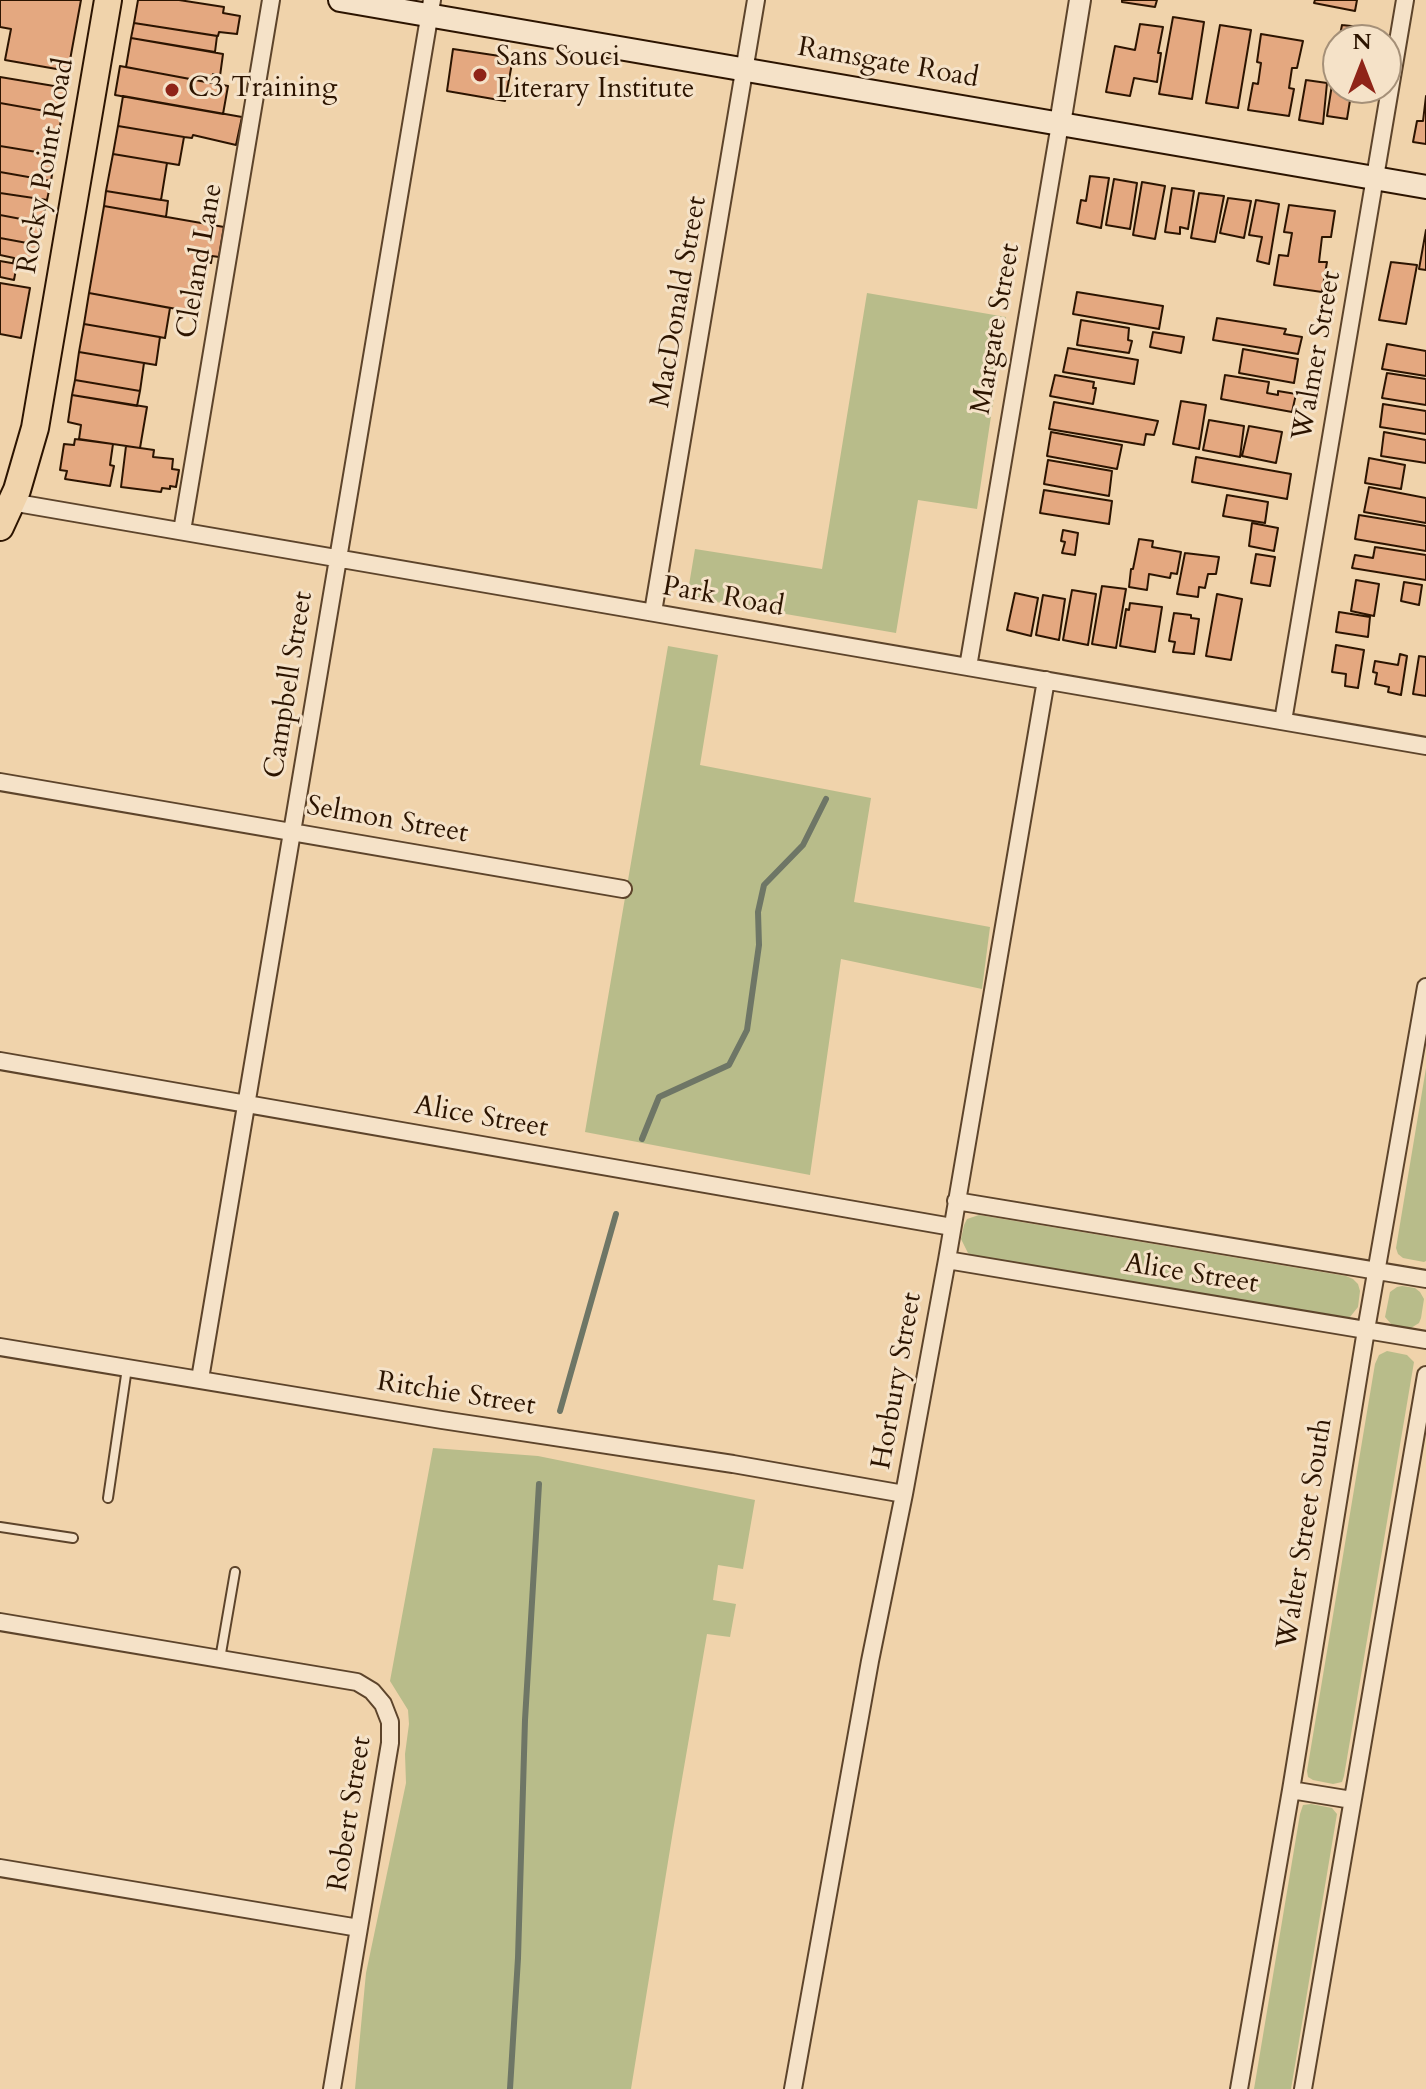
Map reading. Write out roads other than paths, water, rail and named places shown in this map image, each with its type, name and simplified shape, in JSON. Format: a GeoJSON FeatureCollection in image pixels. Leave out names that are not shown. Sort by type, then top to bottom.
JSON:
{"type":"FeatureCollection","features":[{"type":"Feature","properties":{"kind":"main road","name":"Rocky Point Road"},"geometry":{"type":"LineString","coordinates":[[0,527],[9,493],[35,428],[108,0]]}},
{"type":"Feature","properties":{"kind":"main road","name":"Ramsgate Road"},"geometry":{"type":"LineString","coordinates":[[340,0],[431,8],[745,70],[1426,187]]}},
{"type":"Feature","properties":{"kind":"street","name":"Cleland Lane"},"geometry":{"type":"LineString","coordinates":[[182,531],[271,0]]}},
{"type":"Feature","properties":{"kind":"street","name":"MacDonald Street"},"geometry":{"type":"LineString","coordinates":[[653,612],[756,0]]}},
{"type":"Feature","properties":{"kind":"street","name":"Margate Street"},"geometry":{"type":"LineString","coordinates":[[968,667],[1080,0]]}},
{"type":"Feature","properties":{"kind":"street","name":"Walmer Street"},"geometry":{"type":"LineString","coordinates":[[1283,721],[1405,0]]}},
{"type":"Feature","properties":{"kind":"street","name":"Campbell Street"},"geometry":{"type":"LineString","coordinates":[[200,1379],[431,8]]}},
{"type":"Feature","properties":{"kind":"street","name":"Park Road"},"geometry":{"type":"LineString","coordinates":[[9,493],[182,531],[1426,746]]}},
{"type":"Feature","properties":{"kind":"street","name":"Horbury Street"},"geometry":{"type":"LineString","coordinates":[[793,2089],[870,1661],[947,1260],[1046,680]]}},
{"type":"Feature","properties":{"kind":"street","name":"Selmon Street"},"geometry":{"type":"LineString","coordinates":[[0,782],[623,889]]}},
{"type":"Feature","properties":{"kind":"street","name":"Walter Street South"},"geometry":{"type":"LineString","coordinates":[[1239,2089],[1426,987]]}},
{"type":"Feature","properties":{"kind":"street","name":"Alice Street"},"geometry":{"type":"LineString","coordinates":[[0,1061],[952,1227]]}},
{"type":"Feature","properties":{"kind":"street","name":"Alice Street"},"geometry":{"type":"LineString","coordinates":[[956,1201],[1426,1279]]}},
{"type":"Feature","properties":{"kind":"street","name":"Alice Street"},"geometry":{"type":"LineString","coordinates":[[947,1260],[1426,1340]]}},
{"type":"Feature","properties":{"kind":"street","name":"Ritchie Street"},"geometry":{"type":"LineString","coordinates":[[0,1347],[442,1420],[717,1461],[904,1494]]}},
{"type":"Feature","properties":{"kind":"street"},"geometry":{"type":"LineString","coordinates":[[1303,2089],[1426,1375]]}},
{"type":"Feature","properties":{"kind":"street","name":"Robert Street"},"geometry":{"type":"LineString","coordinates":[[0,1622],[357,1682],[378,1697],[388,1713],[390,1743],[332,2089]]}},
{"type":"Feature","properties":{"kind":"street"},"geometry":{"type":"LineString","coordinates":[[1291,1790],[1352,1800]]}},
{"type":"Feature","properties":{"kind":"street"},"geometry":{"type":"LineString","coordinates":[[0,1868],[359,1928]]}},
{"type":"Feature","properties":{"kind":"lane"},"geometry":{"type":"LineString","coordinates":[[108,1498],[127,1368]]}},
{"type":"Feature","properties":{"kind":"lane"},"geometry":{"type":"LineString","coordinates":[[0,1527],[73,1538]]}},
{"type":"Feature","properties":{"kind":"lane"},"geometry":{"type":"LineString","coordinates":[[220,1660],[235,1572]]}},
{"type":"Feature","properties":{"kind":"waterway"},"geometry":{"type":"LineString","coordinates":[[642,1139],[659,1097],[729,1065],[747,1030],[759,945],[758,912],[764,885],[803,845],[826,799]]}},
{"type":"Feature","properties":{"kind":"waterway"},"geometry":{"type":"LineString","coordinates":[[560,1411],[616,1214]]}},
{"type":"Feature","properties":{"kind":"waterway"},"geometry":{"type":"LineString","coordinates":[[510,2089],[518,1958],[525,1720],[539,1484]]}},
{"type":"Feature","properties":{"kind":"place","name":"Sans Souci Literary Institute"},"geometry":{"type":"Point","coordinates":[480,75]}},
{"type":"Feature","properties":{"kind":"place","name":"C3 Training"},"geometry":{"type":"Point","coordinates":[172,90]}}]}
